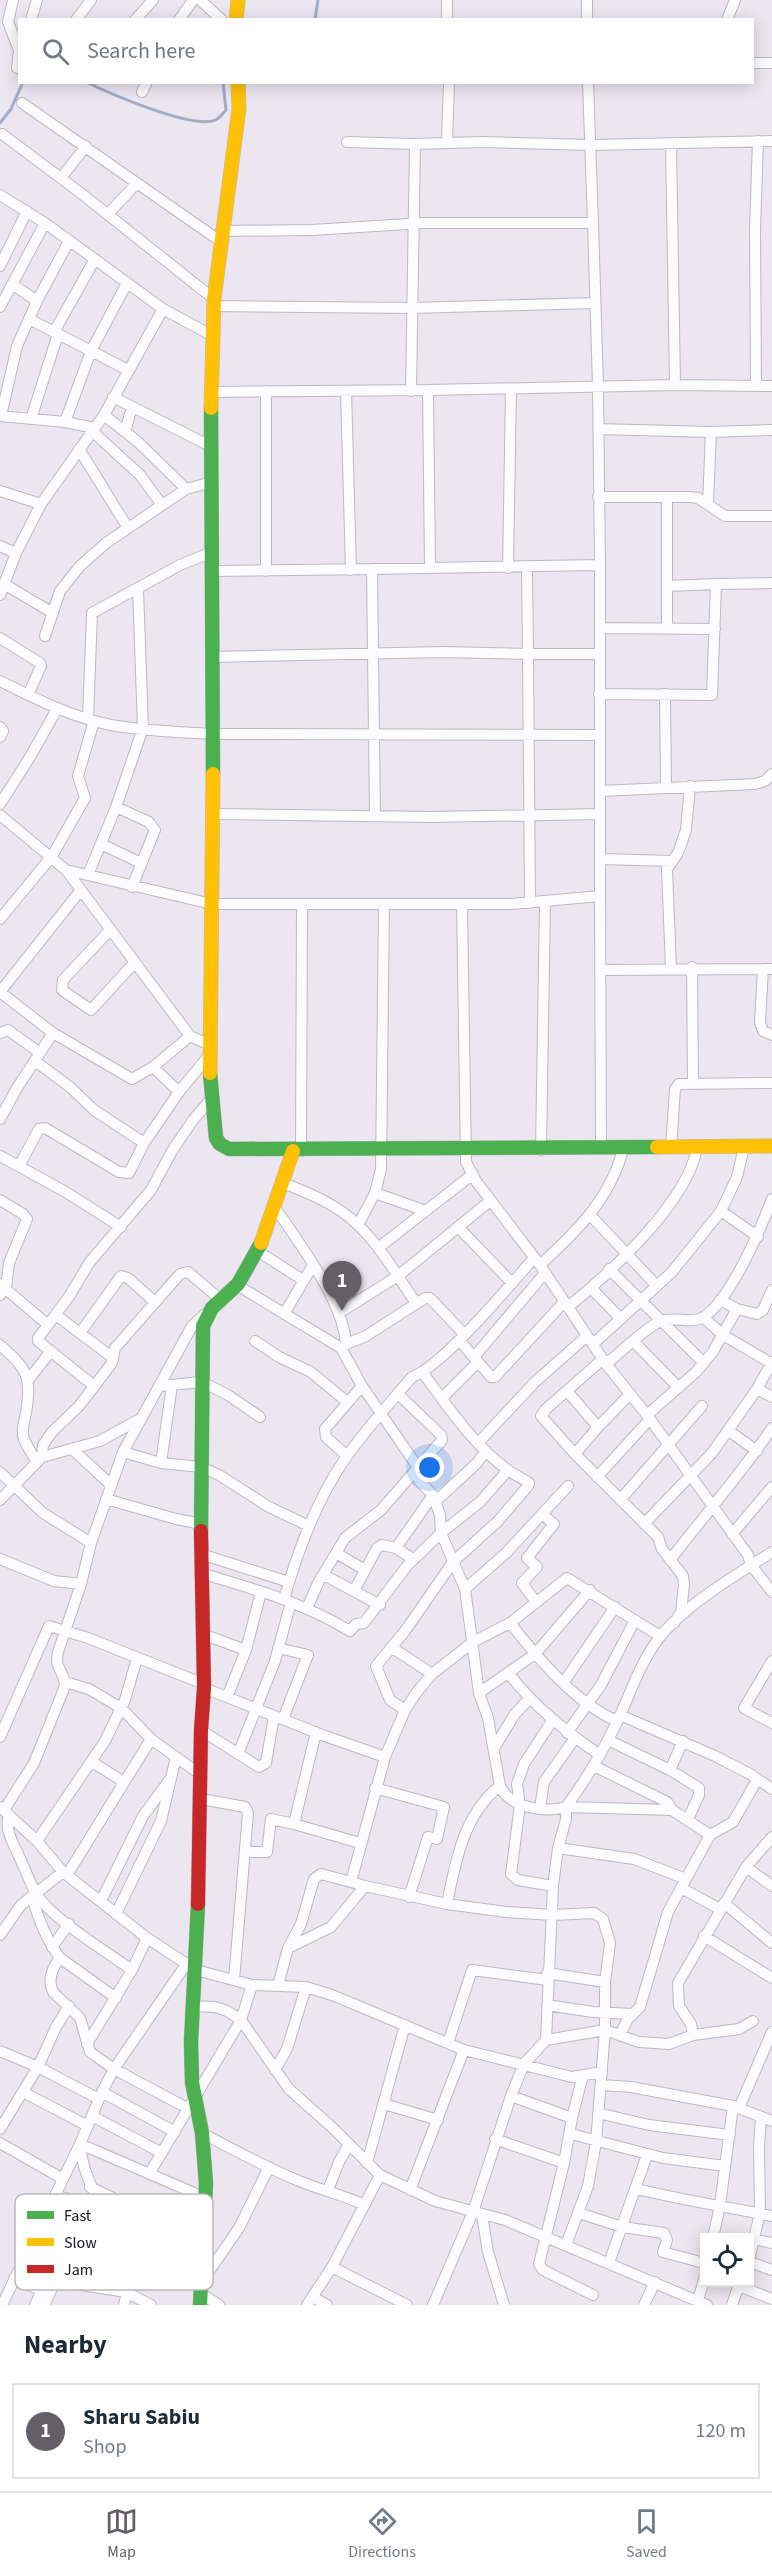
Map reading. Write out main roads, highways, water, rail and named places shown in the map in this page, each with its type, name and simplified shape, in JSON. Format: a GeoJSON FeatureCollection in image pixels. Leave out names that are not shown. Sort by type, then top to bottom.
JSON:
{"type":"FeatureCollection","features":[{"type":"Feature","properties":{"kind":"waterway"},"geometry":{"type":"LineString","coordinates":[[315,18],[318,0]]}},
{"type":"Feature","properties":{"kind":"waterway"},"geometry":{"type":"LineString","coordinates":[[0,123],[11,109],[22,84]]}},
{"type":"Feature","properties":{"kind":"waterway"},"geometry":{"type":"LineString","coordinates":[[90,84],[151,109],[204,122],[216,119],[226,110],[223,84]]}},
{"type":"Feature","properties":{"kind":"place","name":"Sharu Sabiu"},"geometry":{"type":"Point","coordinates":[342,1311]}}]}
